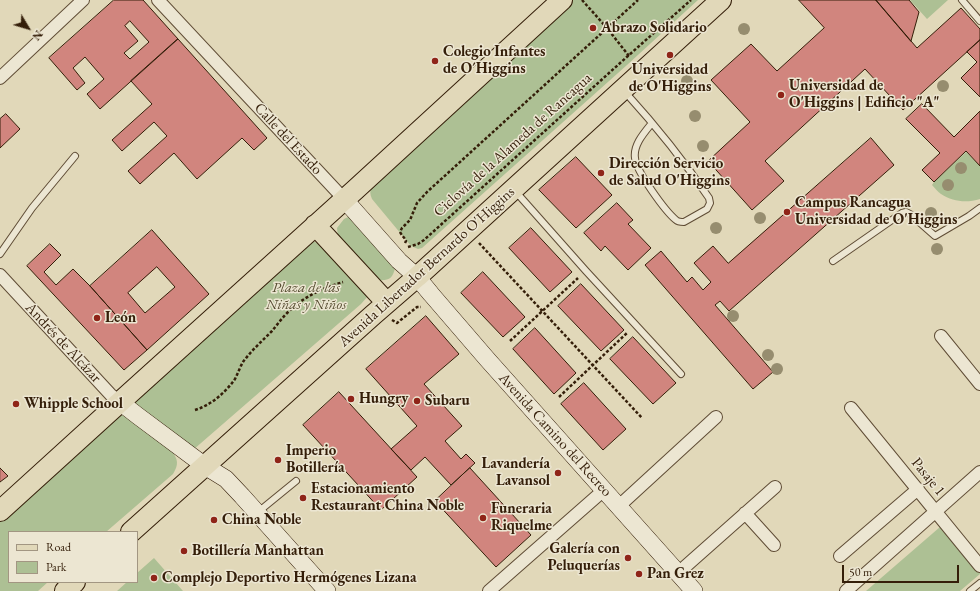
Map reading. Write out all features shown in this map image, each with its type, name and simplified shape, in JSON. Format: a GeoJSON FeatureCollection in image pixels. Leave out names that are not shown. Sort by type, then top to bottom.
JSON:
{"type":"FeatureCollection","features":[{"type":"Feature","properties":{"kind":"main road","name":"Avenida Libertador Bernardo O'Higgins"},"geometry":{"type":"LineString","coordinates":[[132,531],[417,277],[721,0]]}},
{"type":"Feature","properties":{"kind":"main road"},"geometry":{"type":"LineString","coordinates":[[0,511],[560,1]]}},
{"type":"Feature","properties":{"kind":"main road"},"geometry":{"type":"LineString","coordinates":[[315,225],[387,303]]}},
{"type":"Feature","properties":{"kind":"main road"},"geometry":{"type":"LineString","coordinates":[[65,591],[74,583]]}},
{"type":"Feature","properties":{"kind":"street"},"geometry":{"type":"LineString","coordinates":[[0,78],[84,0]]}},
{"type":"Feature","properties":{"kind":"street","name":"Calle del Estado"},"geometry":{"type":"LineString","coordinates":[[158,0],[344,199],[397,259],[417,277]]}},
{"type":"Feature","properties":{"kind":"street","name":"Andrés de Alcázar"},"geometry":{"type":"LineString","coordinates":[[0,275],[111,395],[205,466],[226,479],[327,591]]}},
{"type":"Feature","properties":{"kind":"street","name":"Avenida Camino del Recreo"},"geometry":{"type":"LineString","coordinates":[[417,277],[487,359],[694,591]]}},
{"type":"Feature","properties":{"kind":"street"},"geometry":{"type":"LineString","coordinates":[[941,336],[980,384]]}},
{"type":"Feature","properties":{"kind":"street","name":"Pasaje 1"},"geometry":{"type":"LineString","coordinates":[[851,408],[980,566]]}},
{"type":"Feature","properties":{"kind":"street"},"geometry":{"type":"LineString","coordinates":[[619,506],[716,417]]}},
{"type":"Feature","properties":{"kind":"street"},"geometry":{"type":"LineString","coordinates":[[846,591],[980,472]]}},
{"type":"Feature","properties":{"kind":"street"},"geometry":{"type":"LineString","coordinates":[[678,573],[775,487]]}},
{"type":"Feature","properties":{"kind":"street"},"geometry":{"type":"LineString","coordinates":[[840,556],[918,489]]}},
{"type":"Feature","properties":{"kind":"street"},"geometry":{"type":"LineString","coordinates":[[489,591],[604,490]]}},
{"type":"Feature","properties":{"kind":"street"},"geometry":{"type":"LineString","coordinates":[[745,513],[774,545]]}},
{"type":"Feature","properties":{"kind":"lane"},"geometry":{"type":"LineString","coordinates":[[962,0],[980,21]]}},
{"type":"Feature","properties":{"kind":"lane"},"geometry":{"type":"LineString","coordinates":[[630,83],[652,123],[692,173],[709,198],[710,203],[707,209],[684,222],[676,221],[660,202],[643,177],[634,159],[635,150],[640,137],[652,123]]}},
{"type":"Feature","properties":{"kind":"lane"},"geometry":{"type":"LineString","coordinates":[[0,254],[32,208],[75,156]]}},
{"type":"Feature","properties":{"kind":"lane"},"geometry":{"type":"LineString","coordinates":[[513,189],[681,374]]}},
{"type":"Feature","properties":{"kind":"lane"},"geometry":{"type":"LineString","coordinates":[[833,261],[902,213],[906,212],[910,214],[935,236],[980,208]]}},
{"type":"Feature","properties":{"kind":"lane"},"geometry":{"type":"LineString","coordinates":[[257,513],[296,481]]}},
{"type":"Feature","properties":{"kind":"lane"},"geometry":{"type":"LineString","coordinates":[[970,591],[980,583]]}},
{"type":"Feature","properties":{"kind":"path"},"geometry":{"type":"LineString","coordinates":[[582,0],[629,55],[630,83]]}},
{"type":"Feature","properties":{"kind":"path"},"geometry":{"type":"LineString","coordinates":[[397,259],[406,241],[400,232],[410,220],[418,203],[427,192],[638,0]]}},
{"type":"Feature","properties":{"kind":"path","name":"Ciclovía de la Alameda de Rancagua"},"geometry":{"type":"LineString","coordinates":[[397,259],[408,247],[418,244],[424,240],[692,0]]}},
{"type":"Feature","properties":{"kind":"path"},"geometry":{"type":"LineString","coordinates":[[468,231],[642,418]]}},
{"type":"Feature","properties":{"kind":"path"},"geometry":{"type":"LineString","coordinates":[[510,341],[586,271]]}},
{"type":"Feature","properties":{"kind":"path"},"geometry":{"type":"LineString","coordinates":[[195,410],[208,405],[230,386],[243,363],[260,342],[273,330],[287,313],[299,303],[329,286],[348,280],[362,288],[369,284]]}},
{"type":"Feature","properties":{"kind":"path"},"geometry":{"type":"LineString","coordinates":[[559,397],[635,324]]}},
{"type":"Feature","properties":{"kind":"green space"},"geometry":{"type":"Polygon","coordinates":[[[573,0],[698,0],[422,248],[418,249],[411,246],[372,199],[370,190],[375,178],[573,0]]]}},
{"type":"Feature","properties":{"kind":"green space"},"geometry":{"type":"Polygon","coordinates":[[[910,0],[948,0],[927,19],[910,0]]]}},
{"type":"Feature","properties":{"kind":"green space"},"geometry":{"type":"Polygon","coordinates":[[[966,152],[980,166],[980,199],[965,201],[950,199],[941,194],[932,185],[966,152]]]}},
{"type":"Feature","properties":{"kind":"green space"},"geometry":{"type":"Polygon","coordinates":[[[353,217],[395,268],[390,278],[378,280],[338,237],[337,228],[344,219],[353,217]]]}},
{"type":"Feature","properties":{"kind":"green space","name":"Plaza de las Niñas y Niños"},"geometry":{"type":"Polygon","coordinates":[[[307,240],[323,246],[368,296],[361,304],[193,450],[129,400],[307,240]]]}},
{"type":"Feature","properties":{"kind":"green space"},"geometry":{"type":"Polygon","coordinates":[[[123,415],[128,417],[172,451],[177,462],[173,474],[107,531],[8,531],[8,583],[47,583],[38,591],[0,591],[0,519],[119,416],[123,415]]]}},
{"type":"Feature","properties":{"kind":"green space"},"geometry":{"type":"Polygon","coordinates":[[[940,527],[980,572],[980,574],[960,591],[866,591],[940,527]]]}},
{"type":"Feature","properties":{"kind":"green space","name":"Complejo Deportivo Hermógenes Lizana"},"geometry":{"type":"Polygon","coordinates":[[[154,558],[183,591],[117,591],[126,583],[138,583],[138,572],[154,558]]]}},
{"type":"Feature","properties":{"kind":"building"},"geometry":{"type":"Polygon","coordinates":[[[114,0],[143,0],[178,39],[100,109],[87,94],[104,79],[85,57],[73,68],[85,83],[77,90],[49,58],[114,0]],[[130,21],[125,26],[138,41],[124,53],[130,59],[149,42],[130,21]]]}},
{"type":"Feature","properties":{"kind":"building","name":"Universidad de O'Higgins | Edificio \"A\""},"geometry":{"type":"Polygon","coordinates":[[[799,0],[876,0],[917,48],[961,8],[980,29],[980,40],[903,110],[865,69],[765,161],[784,181],[752,210],[708,161],[750,122],[711,80],[751,44],[777,71],[824,28],[799,0]]]}},
{"type":"Feature","properties":{"kind":"building"},"geometry":{"type":"Polygon","coordinates":[[[876,0],[909,0],[919,12],[911,41],[876,0]]]}},
{"type":"Feature","properties":{"kind":"building"},"geometry":{"type":"Polygon","coordinates":[[[178,39],[267,138],[254,150],[242,138],[197,179],[174,153],[140,184],[128,171],[167,136],[154,122],[122,151],[112,140],[152,104],[131,81],[178,39]]]}},
{"type":"Feature","properties":{"kind":"building"},"geometry":{"type":"Polygon","coordinates":[[[980,40],[980,97],[961,78],[977,62],[967,52],[980,40]]]}},
{"type":"Feature","properties":{"kind":"building"},"geometry":{"type":"Polygon","coordinates":[[[922,104],[954,137],[980,111],[980,166],[966,151],[934,182],[922,170],[940,153],[906,119],[922,104]]]}},
{"type":"Feature","properties":{"kind":"building"},"geometry":{"type":"Polygon","coordinates":[[[6,114],[20,129],[0,148],[0,119],[6,114]]]}},
{"type":"Feature","properties":{"kind":"building"},"geometry":{"type":"Polygon","coordinates":[[[871,138],[894,165],[729,311],[720,301],[715,305],[773,372],[753,389],[645,265],[661,251],[687,282],[692,277],[703,290],[711,282],[694,263],[713,246],[728,263],[871,138]]]}},
{"type":"Feature","properties":{"kind":"building"},"geometry":{"type":"Polygon","coordinates":[[[576,157],[612,195],[576,228],[539,190],[576,157]]]}},
{"type":"Feature","properties":{"kind":"building"},"geometry":{"type":"Polygon","coordinates":[[[617,203],[633,220],[628,224],[651,248],[628,270],[605,246],[601,251],[584,233],[617,203]]]}},
{"type":"Feature","properties":{"kind":"building"},"geometry":{"type":"Polygon","coordinates":[[[531,228],[572,272],[550,292],[509,248],[531,228]]]}},
{"type":"Feature","properties":{"kind":"building"},"geometry":{"type":"Polygon","coordinates":[[[152,230],[209,294],[147,350],[90,286],[152,230]],[[157,267],[128,293],[145,313],[175,287],[157,267]]]}},
{"type":"Feature","properties":{"kind":"building","name":"León"},"geometry":{"type":"Polygon","coordinates":[[[50,244],[61,255],[44,272],[56,285],[73,269],[147,350],[124,370],[27,266],[50,244]]]}},
{"type":"Feature","properties":{"kind":"building"},"geometry":{"type":"Polygon","coordinates":[[[483,272],[525,317],[503,337],[461,293],[483,272]]]}},
{"type":"Feature","properties":{"kind":"building"},"geometry":{"type":"Polygon","coordinates":[[[581,284],[624,330],[601,351],[558,306],[581,284]]]}},
{"type":"Feature","properties":{"kind":"building","name":"Subaru"},"geometry":{"type":"Polygon","coordinates":[[[426,316],[459,354],[424,384],[462,426],[445,441],[461,459],[466,454],[475,463],[451,485],[425,457],[411,470],[391,449],[417,426],[366,369],[426,316]]]}},
{"type":"Feature","properties":{"kind":"building"},"geometry":{"type":"Polygon","coordinates":[[[535,328],[576,373],[554,394],[513,349],[535,328]]]}},
{"type":"Feature","properties":{"kind":"building"},"geometry":{"type":"Polygon","coordinates":[[[633,337],[676,383],[653,404],[610,359],[633,337]]]}},
{"type":"Feature","properties":{"kind":"building"},"geometry":{"type":"Polygon","coordinates":[[[584,383],[626,429],[603,450],[561,404],[584,383]]]}},
{"type":"Feature","properties":{"kind":"building"},"geometry":{"type":"Polygon","coordinates":[[[339,392],[417,477],[381,510],[303,425],[339,392]]]}},
{"type":"Feature","properties":{"kind":"building"},"geometry":{"type":"Polygon","coordinates":[[[0,468],[8,476],[0,482],[0,468]]]}},
{"type":"Feature","properties":{"kind":"building","name":"Funeraria Riquelme"},"geometry":{"type":"Polygon","coordinates":[[[470,468],[531,535],[496,567],[435,501],[470,468]]]}},
{"type":"Feature","properties":{"kind":"place","name":"Abrazo Solidario"},"geometry":{"type":"Point","coordinates":[593,28]}},
{"type":"Feature","properties":{"kind":"place","name":"Universidad de O'Higgins"},"geometry":{"type":"Point","coordinates":[670,55]}},
{"type":"Feature","properties":{"kind":"place","name":"Colegio Infantes de O´Higgins"},"geometry":{"type":"Point","coordinates":[435,61]}},
{"type":"Feature","properties":{"kind":"place","name":"Universidad de O'Higgins | Edificio \"A\""},"geometry":{"type":"Point","coordinates":[781,95]}},
{"type":"Feature","properties":{"kind":"place","name":"Dirección Servicio de Salud O'Higgins"},"geometry":{"type":"Point","coordinates":[601,173]}},
{"type":"Feature","properties":{"kind":"place","name":"Campus Rancagua Universidad de O'Higgins"},"geometry":{"type":"Point","coordinates":[787,212]}},
{"type":"Feature","properties":{"kind":"place","name":"León"},"geometry":{"type":"Point","coordinates":[97,318]}},
{"type":"Feature","properties":{"kind":"place","name":"Hungry"},"geometry":{"type":"Point","coordinates":[351,399]}},
{"type":"Feature","properties":{"kind":"place","name":"Subaru"},"geometry":{"type":"Point","coordinates":[417,401]}},
{"type":"Feature","properties":{"kind":"place","name":"Whipple School"},"geometry":{"type":"Point","coordinates":[16,404]}},
{"type":"Feature","properties":{"kind":"place","name":"Imperio Botillería"},"geometry":{"type":"Point","coordinates":[278,460]}},
{"type":"Feature","properties":{"kind":"place","name":"Lavandería Lavansol"},"geometry":{"type":"Point","coordinates":[558,473]}},
{"type":"Feature","properties":{"kind":"place","name":"Estacionamiento Restaurant China Noble"},"geometry":{"type":"Point","coordinates":[303,498]}},
{"type":"Feature","properties":{"kind":"place","name":"Funeraria Riquelme"},"geometry":{"type":"Point","coordinates":[483,518]}},
{"type":"Feature","properties":{"kind":"place","name":"China Noble"},"geometry":{"type":"Point","coordinates":[214,520]}},
{"type":"Feature","properties":{"kind":"place","name":"Botillería Manhattan"},"geometry":{"type":"Point","coordinates":[184,551]}},
{"type":"Feature","properties":{"kind":"place","name":"Galería con Peluquerías"},"geometry":{"type":"Point","coordinates":[628,558]}},
{"type":"Feature","properties":{"kind":"place","name":"Pan Grez"},"geometry":{"type":"Point","coordinates":[639,574]}},
{"type":"Feature","properties":{"kind":"place","name":"Complejo Deportivo Hermógenes Lizana"},"geometry":{"type":"Point","coordinates":[154,578]}}]}
